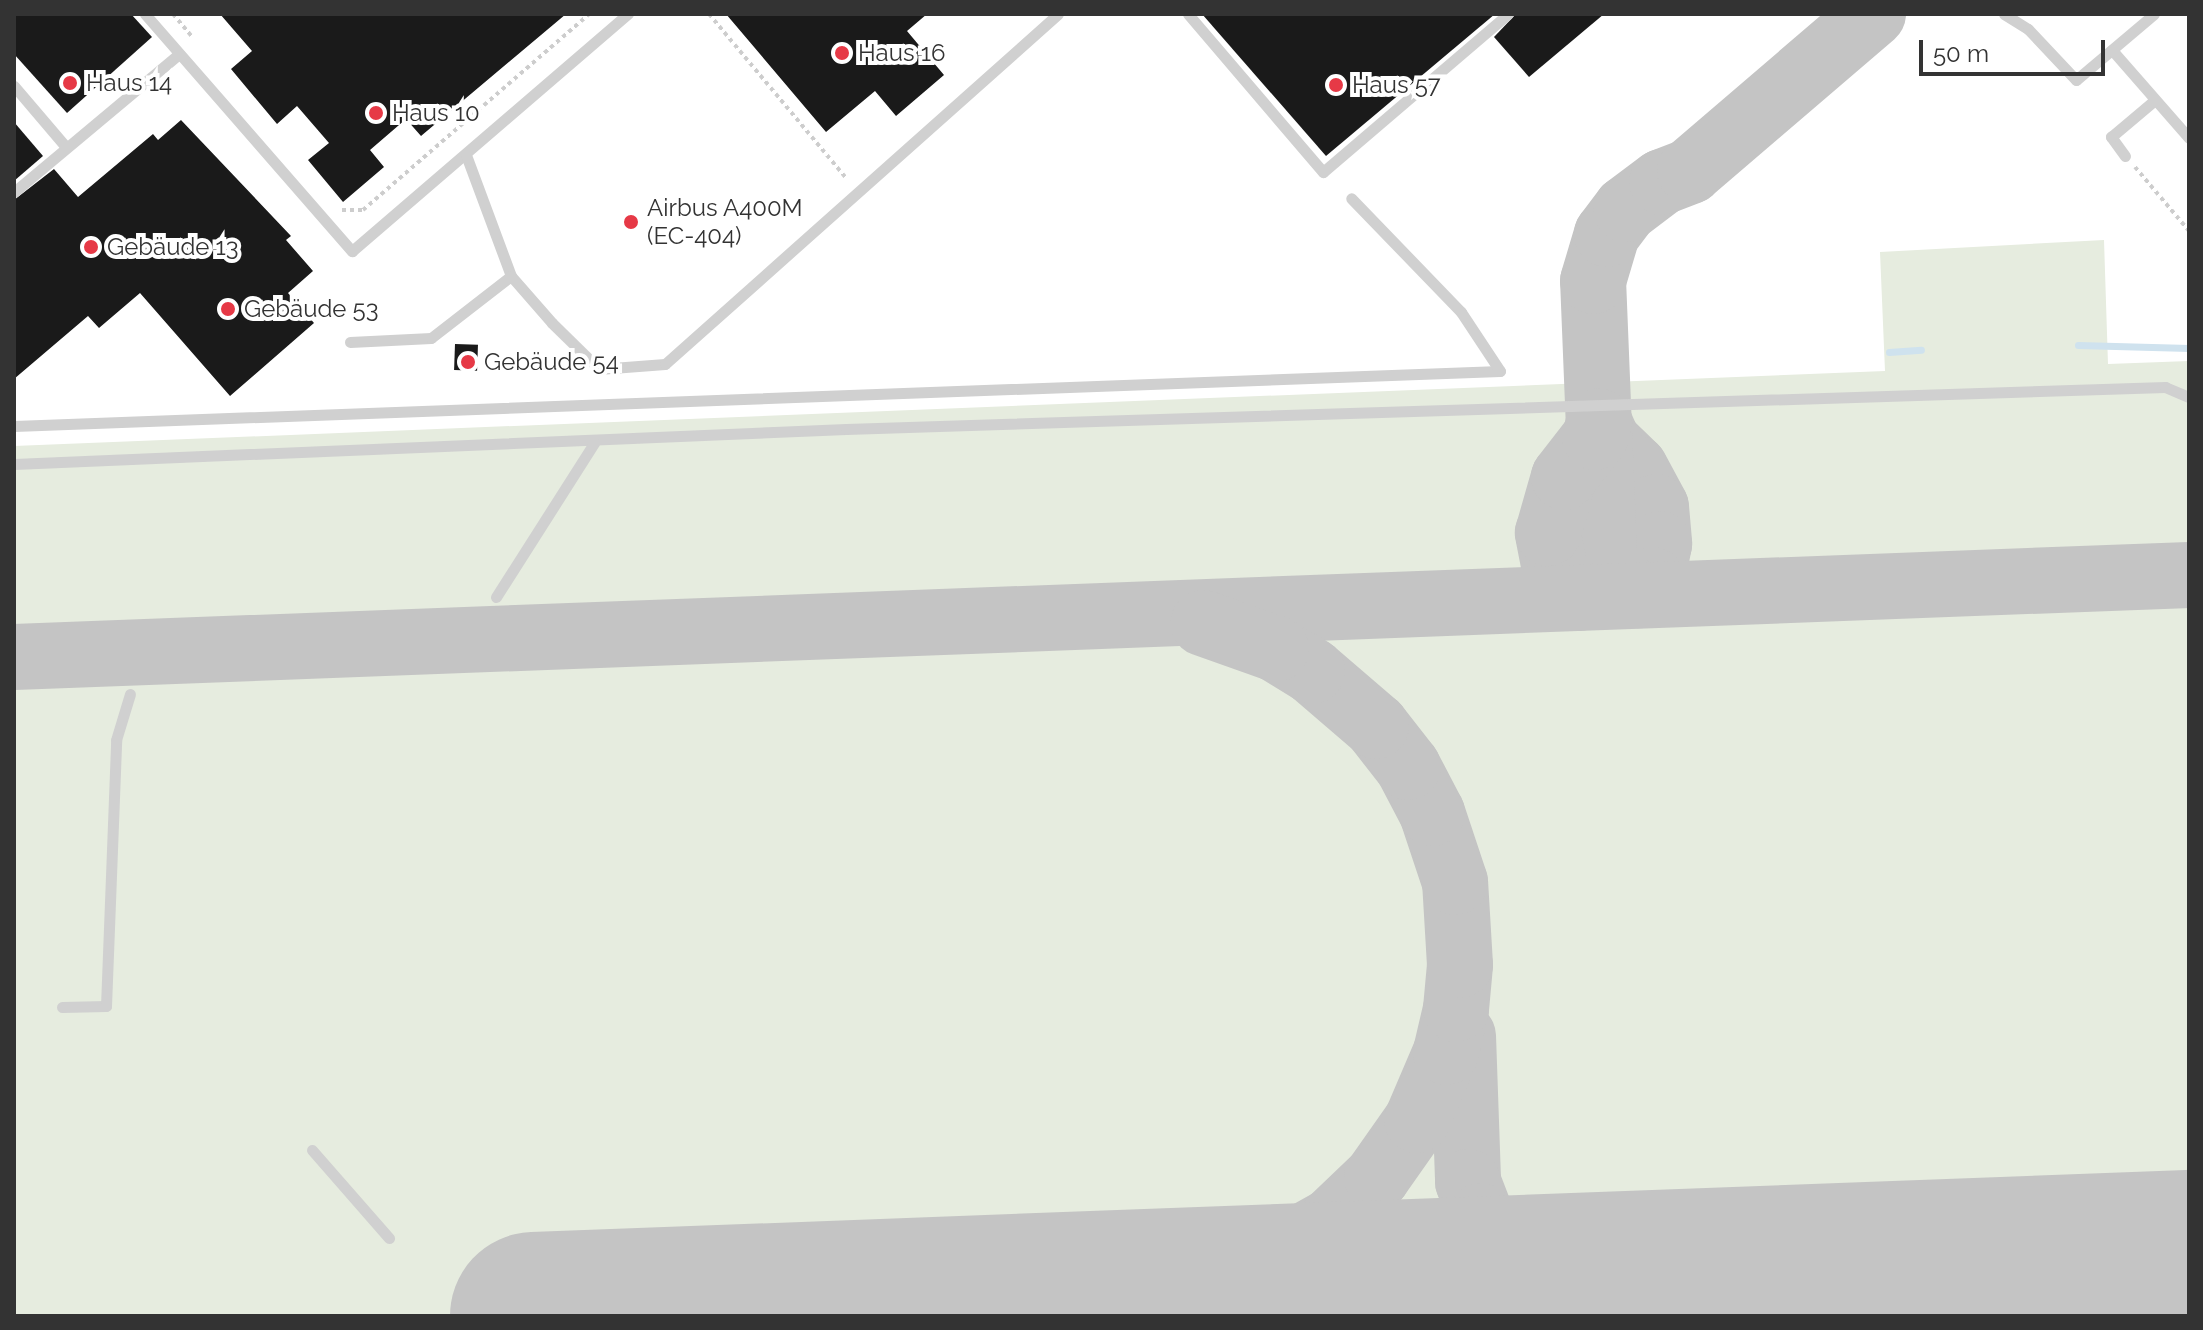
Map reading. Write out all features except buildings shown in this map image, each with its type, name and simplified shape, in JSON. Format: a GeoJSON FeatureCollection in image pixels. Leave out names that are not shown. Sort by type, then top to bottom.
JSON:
{"type":"FeatureCollection","features":[{"type":"Feature","properties":{"kind":"lane"},"geometry":{"type":"LineString","coordinates":[[145,14],[352,251],[628,14]]}},
{"type":"Feature","properties":{"kind":"lane"},"geometry":{"type":"LineString","coordinates":[[466,155],[511,276],[599,369],[665,364],[861,195],[908,145],[1058,14]]}},
{"type":"Feature","properties":{"kind":"lane"},"geometry":{"type":"LineString","coordinates":[[1188,14],[1323,172],[1508,14]]}},
{"type":"Feature","properties":{"kind":"lane"},"geometry":{"type":"LineString","coordinates":[[2004,14],[2028,29],[2076,80],[2154,14]]}},
{"type":"Feature","properties":{"kind":"lane"},"geometry":{"type":"LineString","coordinates":[[2112,50],[2189,138]]}},
{"type":"Feature","properties":{"kind":"lane"},"geometry":{"type":"LineString","coordinates":[[14,192],[179,54]]}},
{"type":"Feature","properties":{"kind":"lane"},"geometry":{"type":"LineString","coordinates":[[14,86],[66,147]]}},
{"type":"Feature","properties":{"kind":"lane"},"geometry":{"type":"LineString","coordinates":[[2125,156],[2111,137],[2155,100]]}},
{"type":"Feature","properties":{"kind":"lane"},"geometry":{"type":"LineString","coordinates":[[14,426],[1500,371],[1461,312],[1351,198]]}},
{"type":"Feature","properties":{"kind":"lane"},"geometry":{"type":"LineString","coordinates":[[350,342],[431,338],[511,276]]}},
{"type":"Feature","properties":{"kind":"lane"},"geometry":{"type":"LineString","coordinates":[[14,464],[594,443],[862,429],[2150,387],[2189,397]]}},
{"type":"Feature","properties":{"kind":"lane"},"geometry":{"type":"LineString","coordinates":[[496,597],[594,443]]}},
{"type":"Feature","properties":{"kind":"lane"},"geometry":{"type":"LineString","coordinates":[[62,1007],[106,1006],[115,755],[130,694]]}},
{"type":"Feature","properties":{"kind":"lane"},"geometry":{"type":"LineString","coordinates":[[312,1150],[389,1238]]}},
{"type":"Feature","properties":{"kind":"path"},"geometry":{"type":"LineString","coordinates":[[173,14],[202,49]]}},
{"type":"Feature","properties":{"kind":"path"},"geometry":{"type":"LineString","coordinates":[[331,202],[352,214],[363,210],[589,14]]}},
{"type":"Feature","properties":{"kind":"path"},"geometry":{"type":"LineString","coordinates":[[709,14],[861,195]]}},
{"type":"Feature","properties":{"kind":"path"},"geometry":{"type":"LineString","coordinates":[[2125,156],[2189,231]]}},
{"type":"Feature","properties":{"kind":"shaded area"},"geometry":{"type":"Polygon","coordinates":[[[2104,240],[2108,364],[2189,361],[2189,1316],[14,1316],[14,446],[1885,371],[1880,252],[2104,240]]]}},
{"type":"Feature","properties":{"kind":"waterway"},"geometry":{"type":"LineString","coordinates":[[2078,345],[2189,348]]}},
{"type":"Feature","properties":{"kind":"waterway"},"geometry":{"type":"LineString","coordinates":[[1889,352],[1921,350]]}},
{"type":"Feature","properties":{"kind":"taxiway"},"geometry":{"type":"LineString","coordinates":[[1643,595],[1625,587],[1604,553],[1593,281],[1607,234],[1626,209],[1662,182],[1690,171],[1873,14]]}},
{"type":"Feature","properties":{"kind":"taxiway"},"geometry":{"type":"LineString","coordinates":[[1599,422],[1608,442],[1635,468],[1656,507],[1659,544],[1652,580],[1638,595]]}},
{"type":"Feature","properties":{"kind":"taxiway"},"geometry":{"type":"LineString","coordinates":[[1579,598],[1555,570],[1548,533],[1564,477],[1595,437],[1599,422]]}},
{"type":"Feature","properties":{"kind":"taxiway"},"geometry":{"type":"LineString","coordinates":[[14,657],[2189,575]]}},
{"type":"Feature","properties":{"kind":"taxiway"},"geometry":{"type":"LineString","coordinates":[[1115,1294],[1190,1284],[1249,1267],[1331,1221],[1377,1177],[1417,1120],[1446,1052],[1456,1009],[1460,965],[1455,882],[1432,813],[1408,767],[1376,726],[1312,671],[1276,649],[1203,623]]}},
{"type":"Feature","properties":{"kind":"taxiway"},"geometry":{"type":"LineString","coordinates":[[1463,1036],[1468,1182],[1481,1216],[1493,1235],[1519,1258],[1597,1276]]}},
{"type":"Feature","properties":{"kind":"runway"},"geometry":{"type":"LineString","coordinates":[[534,1316],[2189,1254]]}},
{"type":"Feature","properties":{"kind":"place","name":"Haus 16"},"geometry":{"type":"Point","coordinates":[842,53]}},
{"type":"Feature","properties":{"kind":"place","name":"Haus 14"},"geometry":{"type":"Point","coordinates":[70,83]}},
{"type":"Feature","properties":{"kind":"place","name":"Haus 57"},"geometry":{"type":"Point","coordinates":[1336,85]}},
{"type":"Feature","properties":{"kind":"place","name":"Haus 10"},"geometry":{"type":"Point","coordinates":[376,113]}},
{"type":"Feature","properties":{"kind":"place","name":"Airbus A400M (EC-404)"},"geometry":{"type":"Point","coordinates":[631,222]}},
{"type":"Feature","properties":{"kind":"place","name":"Gebäude 13"},"geometry":{"type":"Point","coordinates":[91,247]}},
{"type":"Feature","properties":{"kind":"place","name":"Gebäude 53"},"geometry":{"type":"Point","coordinates":[228,309]}},
{"type":"Feature","properties":{"kind":"place","name":"Gebäude 54"},"geometry":{"type":"Point","coordinates":[468,362]}}]}
